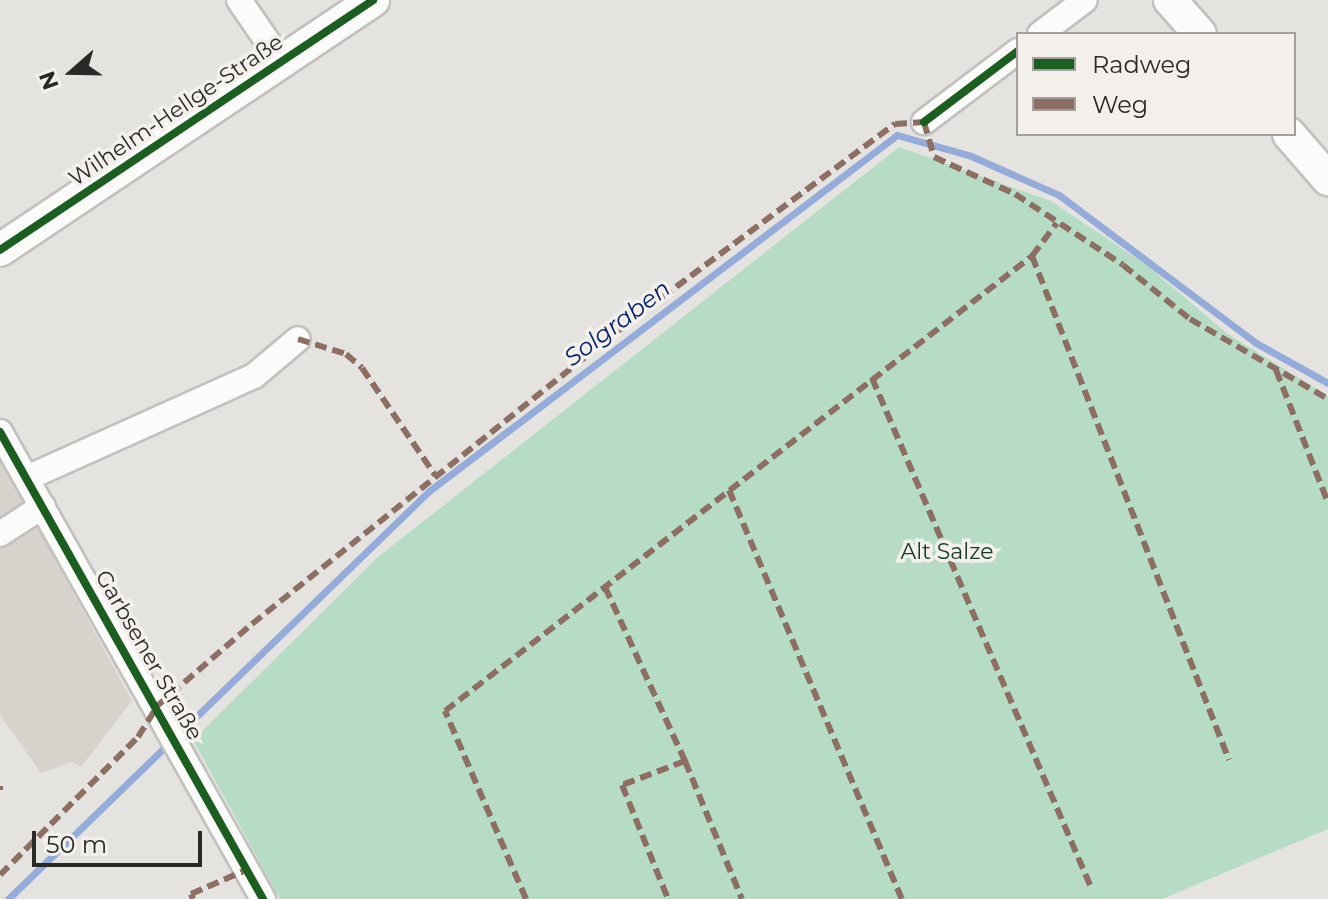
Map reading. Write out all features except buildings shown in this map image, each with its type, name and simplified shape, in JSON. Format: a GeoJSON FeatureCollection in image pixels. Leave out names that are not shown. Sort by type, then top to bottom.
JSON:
{"type":"FeatureCollection","features":[{"type":"Feature","properties":{"kind":"main road","name":"Wilhelm-Hellge-Straße"},"geometry":{"type":"LineString","coordinates":[[0,250],[373,0]]}},
{"type":"Feature","properties":{"kind":"main road"},"geometry":{"type":"LineString","coordinates":[[1291,136],[1328,179]]}},
{"type":"Feature","properties":{"kind":"street"},"geometry":{"type":"LineString","coordinates":[[239,0],[281,61]]}},
{"type":"Feature","properties":{"kind":"street"},"geometry":{"type":"LineString","coordinates":[[1043,32],[1085,0]]}},
{"type":"Feature","properties":{"kind":"street"},"geometry":{"type":"LineString","coordinates":[[924,122],[1016,53]]}},
{"type":"Feature","properties":{"kind":"street"},"geometry":{"type":"LineString","coordinates":[[27,478],[254,376],[298,339]]}},
{"type":"Feature","properties":{"kind":"street","name":"Garbsener Straße"},"geometry":{"type":"LineString","coordinates":[[0,432],[165,719],[263,899]]}},
{"type":"Feature","properties":{"kind":"street"},"geometry":{"type":"LineString","coordinates":[[0,534],[43,506]]}},
{"type":"Feature","properties":{"kind":"shaded area"},"geometry":{"type":"Polygon","coordinates":[[[0,458],[132,701],[81,767],[72,762],[41,773],[0,715],[0,458]]]}},
{"type":"Feature","properties":{"kind":"green space","name":"Alt Salze"},"geometry":{"type":"Polygon","coordinates":[[[899,147],[1051,201],[1145,264],[1228,334],[1328,396],[1328,829],[1162,899],[280,899],[193,740],[378,557],[899,147]]]}},
{"type":"Feature","properties":{"kind":"waterway","name":"Solgraben"},"geometry":{"type":"LineString","coordinates":[[8,899],[429,491],[897,135],[971,156],[1059,195],[1256,343],[1328,383]]}},
{"type":"Feature","properties":{"kind":"marked path"},"geometry":{"type":"LineString","coordinates":[[0,875],[138,737],[157,706],[252,624],[633,319],[895,124],[924,122],[934,157],[1015,194],[1123,265],[1190,319],[1328,399]]}},
{"type":"Feature","properties":{"kind":"marked path"},"geometry":{"type":"LineString","coordinates":[[526,899],[445,711],[1032,256],[1057,223]]}},
{"type":"Feature","properties":{"kind":"marked path"},"geometry":{"type":"LineString","coordinates":[[1032,256],[1229,760]]}},
{"type":"Feature","properties":{"kind":"marked path"},"geometry":{"type":"LineString","coordinates":[[298,339],[346,354],[362,368],[435,475]]}},
{"type":"Feature","properties":{"kind":"marked path"},"geometry":{"type":"LineString","coordinates":[[1276,370],[1328,503]]}},
{"type":"Feature","properties":{"kind":"marked path"},"geometry":{"type":"LineString","coordinates":[[872,378],[1090,885]]}},
{"type":"Feature","properties":{"kind":"marked path"},"geometry":{"type":"LineString","coordinates":[[729,490],[902,899]]}},
{"type":"Feature","properties":{"kind":"marked path"},"geometry":{"type":"LineString","coordinates":[[605,587],[685,761],[622,785],[668,899]]}},
{"type":"Feature","properties":{"kind":"marked path"},"geometry":{"type":"LineString","coordinates":[[685,761],[742,899]]}},
{"type":"Feature","properties":{"kind":"marked path"},"geometry":{"type":"LineString","coordinates":[[193,899],[191,894],[246,870]]}},
{"type":"Feature","properties":{"kind":"cycle path"},"geometry":{"type":"LineString","coordinates":[[0,250],[373,0]]}},
{"type":"Feature","properties":{"kind":"cycle path"},"geometry":{"type":"LineString","coordinates":[[924,122],[1016,53]]}},
{"type":"Feature","properties":{"kind":"cycle path"},"geometry":{"type":"LineString","coordinates":[[0,432],[263,899]]}}]}
